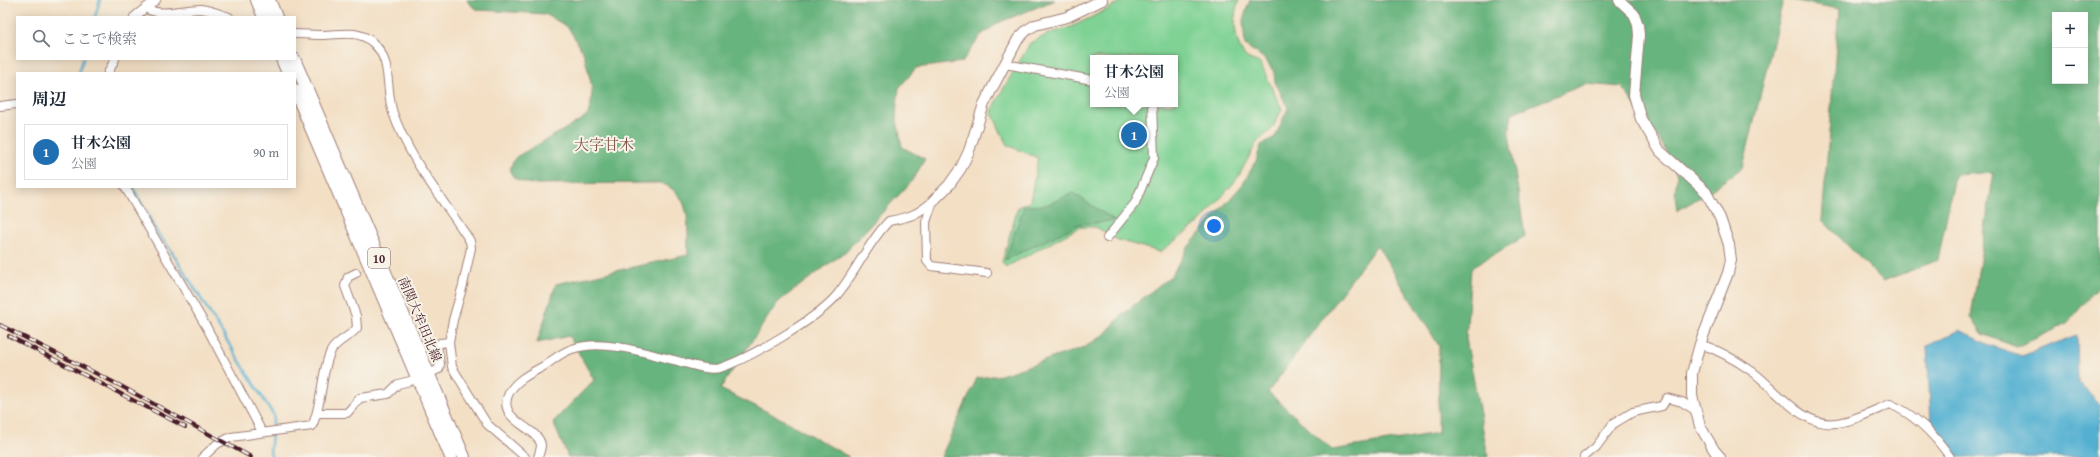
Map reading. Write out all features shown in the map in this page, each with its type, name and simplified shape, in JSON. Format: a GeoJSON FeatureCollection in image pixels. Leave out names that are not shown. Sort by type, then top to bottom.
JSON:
{"type":"FeatureCollection","features":[{"type":"Feature","properties":{"kind":"main road"},"geometry":{"type":"LineString","coordinates":[[257,0],[264,16]]}},
{"type":"Feature","properties":{"kind":"main road"},"geometry":{"type":"LineString","coordinates":[[269,0],[276,16]]}},
{"type":"Feature","properties":{"kind":"main road"},"geometry":{"type":"LineString","coordinates":[[282,60],[288,72]]}},
{"type":"Feature","properties":{"kind":"main road","name":"南関大牟田北線"},"geometry":{"type":"LineString","coordinates":[[294,60],[423,376],[451,457]]}},
{"type":"Feature","properties":{"kind":"main road","name":"南関大牟田北線"},"geometry":{"type":"LineString","coordinates":[[296,92],[423,376],[464,457]]}},
{"type":"Feature","properties":{"kind":"street"},"geometry":{"type":"LineString","coordinates":[[136,16],[147,9],[156,0]]}},
{"type":"Feature","properties":{"kind":"street"},"geometry":{"type":"LineString","coordinates":[[538,457],[541,446],[538,438],[521,426],[512,417],[507,408],[506,402],[508,394],[523,378],[571,349],[586,345],[603,345],[656,355],[697,367],[718,369],[738,360],[822,310],[837,295],[888,221],[911,217],[920,213],[949,185],[961,168],[969,151],[984,104],[1018,39],[1027,30],[1035,26],[1085,9],[1102,0]]}},
{"type":"Feature","properties":{"kind":"street"},"geometry":{"type":"LineString","coordinates":[[1619,0],[1634,14],[1638,24],[1639,35],[1634,80],[1634,95],[1641,119],[1660,151],[1706,192],[1720,218],[1729,246],[1731,260],[1728,273],[1700,344],[1692,373],[1692,396],[1695,410],[1703,431],[1720,457]]}},
{"type":"Feature","properties":{"kind":"street"},"geometry":{"type":"LineString","coordinates":[[147,9],[154,13],[164,13],[182,9],[204,9],[225,16]]}},
{"type":"Feature","properties":{"kind":"street"},"geometry":{"type":"LineString","coordinates":[[296,34],[324,35],[353,33],[368,39],[382,53],[393,112],[404,140],[419,169],[470,241],[463,285],[453,320],[449,342],[452,367],[487,424],[525,457]]}},
{"type":"Feature","properties":{"kind":"street"},"geometry":{"type":"LineString","coordinates":[[108,72],[114,60]]}},
{"type":"Feature","properties":{"kind":"street"},"geometry":{"type":"LineString","coordinates":[[1005,64],[1090,79]]}},
{"type":"Feature","properties":{"kind":"street"},"geometry":{"type":"LineString","coordinates":[[0,106],[16,104]]}},
{"type":"Feature","properties":{"kind":"street"},"geometry":{"type":"LineString","coordinates":[[1107,238],[1135,203],[1154,158],[1152,107]]}},
{"type":"Feature","properties":{"kind":"street"},"geometry":{"type":"LineString","coordinates":[[126,188],[207,328],[262,432]]}},
{"type":"Feature","properties":{"kind":"street"},"geometry":{"type":"LineString","coordinates":[[933,201],[926,222],[927,261],[931,266],[988,273]]}},
{"type":"Feature","properties":{"kind":"street"},"geometry":{"type":"LineString","coordinates":[[203,457],[217,444],[232,437],[312,426],[318,413],[328,360],[332,350],[339,342],[353,333],[357,328],[356,316],[345,286],[348,277],[356,273]]}},
{"type":"Feature","properties":{"kind":"street"},"geometry":{"type":"LineString","coordinates":[[318,413],[340,415],[348,414],[360,398],[388,394],[398,384],[439,369],[440,364],[437,345],[449,342]]}},
{"type":"Feature","properties":{"kind":"street"},"geometry":{"type":"LineString","coordinates":[[1700,344],[1719,350],[1754,372],[1787,404],[1821,422],[1835,424],[1890,404],[1906,411],[1928,430],[1950,457]]}},
{"type":"Feature","properties":{"kind":"street"},"geometry":{"type":"LineString","coordinates":[[1584,457],[1596,447],[1613,424],[1634,412],[1662,406],[1667,398],[1682,402],[1695,410]]}},
{"type":"Feature","properties":{"kind":"green space"},"geometry":{"type":"Polygon","coordinates":[[[466,0],[1055,0],[1000,22],[981,35],[962,62],[916,68],[899,88],[896,115],[902,147],[925,159],[912,181],[846,251],[778,302],[720,389],[780,418],[849,457],[568,457],[553,422],[594,380],[569,336],[537,343],[556,284],[688,255],[688,223],[684,204],[672,189],[661,183],[532,184],[516,179],[511,173],[511,168],[516,157],[581,120],[588,114],[591,104],[592,87],[584,54],[568,27],[545,14],[479,10],[473,7],[466,0]]]}},
{"type":"Feature","properties":{"kind":"green space"},"geometry":{"type":"Polygon","coordinates":[[[1125,0],[1239,0],[1235,13],[1235,29],[1239,45],[1246,57],[1260,63],[1282,109],[1272,129],[1257,142],[1237,179],[1200,222],[1160,252],[1118,240],[1096,227],[1080,227],[1006,267],[1002,262],[1018,207],[1030,202],[1038,158],[1007,145],[992,113],[994,105],[1030,43],[1050,33],[1071,27],[1125,0]]]}},
{"type":"Feature","properties":{"kind":"green space"},"geometry":{"type":"Polygon","coordinates":[[[1250,0],[1783,0],[1743,167],[1710,191],[1677,211],[1675,195],[1677,176],[1672,163],[1660,140],[1622,87],[1586,84],[1512,113],[1509,134],[1525,236],[1471,268],[1466,339],[1488,457],[941,457],[977,378],[1001,375],[1085,347],[1104,335],[1123,314],[1172,275],[1189,246],[1243,184],[1256,161],[1261,145],[1275,137],[1288,108],[1275,82],[1274,72],[1265,59],[1245,45],[1243,20],[1250,0]],[[1377,245],[1268,392],[1332,450],[1438,433],[1439,346],[1377,245]]]}},
{"type":"Feature","properties":{"kind":"green space"},"geometry":{"type":"Polygon","coordinates":[[[1791,0],[2100,0],[2100,284],[2067,324],[2017,347],[1982,334],[1971,317],[1994,172],[1955,175],[1938,260],[1883,281],[1822,220],[1839,9],[1791,0]]]}},
{"type":"Feature","properties":{"kind":"green space"},"geometry":{"type":"Polygon","coordinates":[[[1073,193],[1114,220],[1080,224],[1005,260],[1024,206],[1046,205],[1073,193]]]}},
{"type":"Feature","properties":{"kind":"water"},"geometry":{"type":"Polygon","coordinates":[[[1960,330],[1989,345],[2022,356],[2077,335],[2078,382],[2100,405],[2100,457],[1956,457],[1931,424],[1927,346],[1960,330]]]}},
{"type":"Feature","properties":{"kind":"waterway"},"geometry":{"type":"LineString","coordinates":[[95,16],[100,0]]}},
{"type":"Feature","properties":{"kind":"waterway"},"geometry":{"type":"LineString","coordinates":[[79,72],[83,60]]}},
{"type":"Feature","properties":{"kind":"waterway"},"geometry":{"type":"LineString","coordinates":[[134,188],[158,234],[170,249],[274,416],[272,429]]}},
{"type":"Feature","properties":{"kind":"waterway"},"geometry":{"type":"LineString","coordinates":[[272,434],[270,453],[272,457]]}},
{"type":"Feature","properties":{"kind":"railway"},"geometry":{"type":"LineString","coordinates":[[0,325],[119,385],[251,457]]}},
{"type":"Feature","properties":{"kind":"railway"},"geometry":{"type":"LineString","coordinates":[[9,336],[185,427]]}},
{"type":"Feature","properties":{"kind":"place","name":"甘木公園"},"geometry":{"type":"Point","coordinates":[1134,135]}},
{"type":"Feature","properties":{"kind":"district","name":"大字甘木"},"geometry":{"type":"Point","coordinates":[604,144]}}]}
